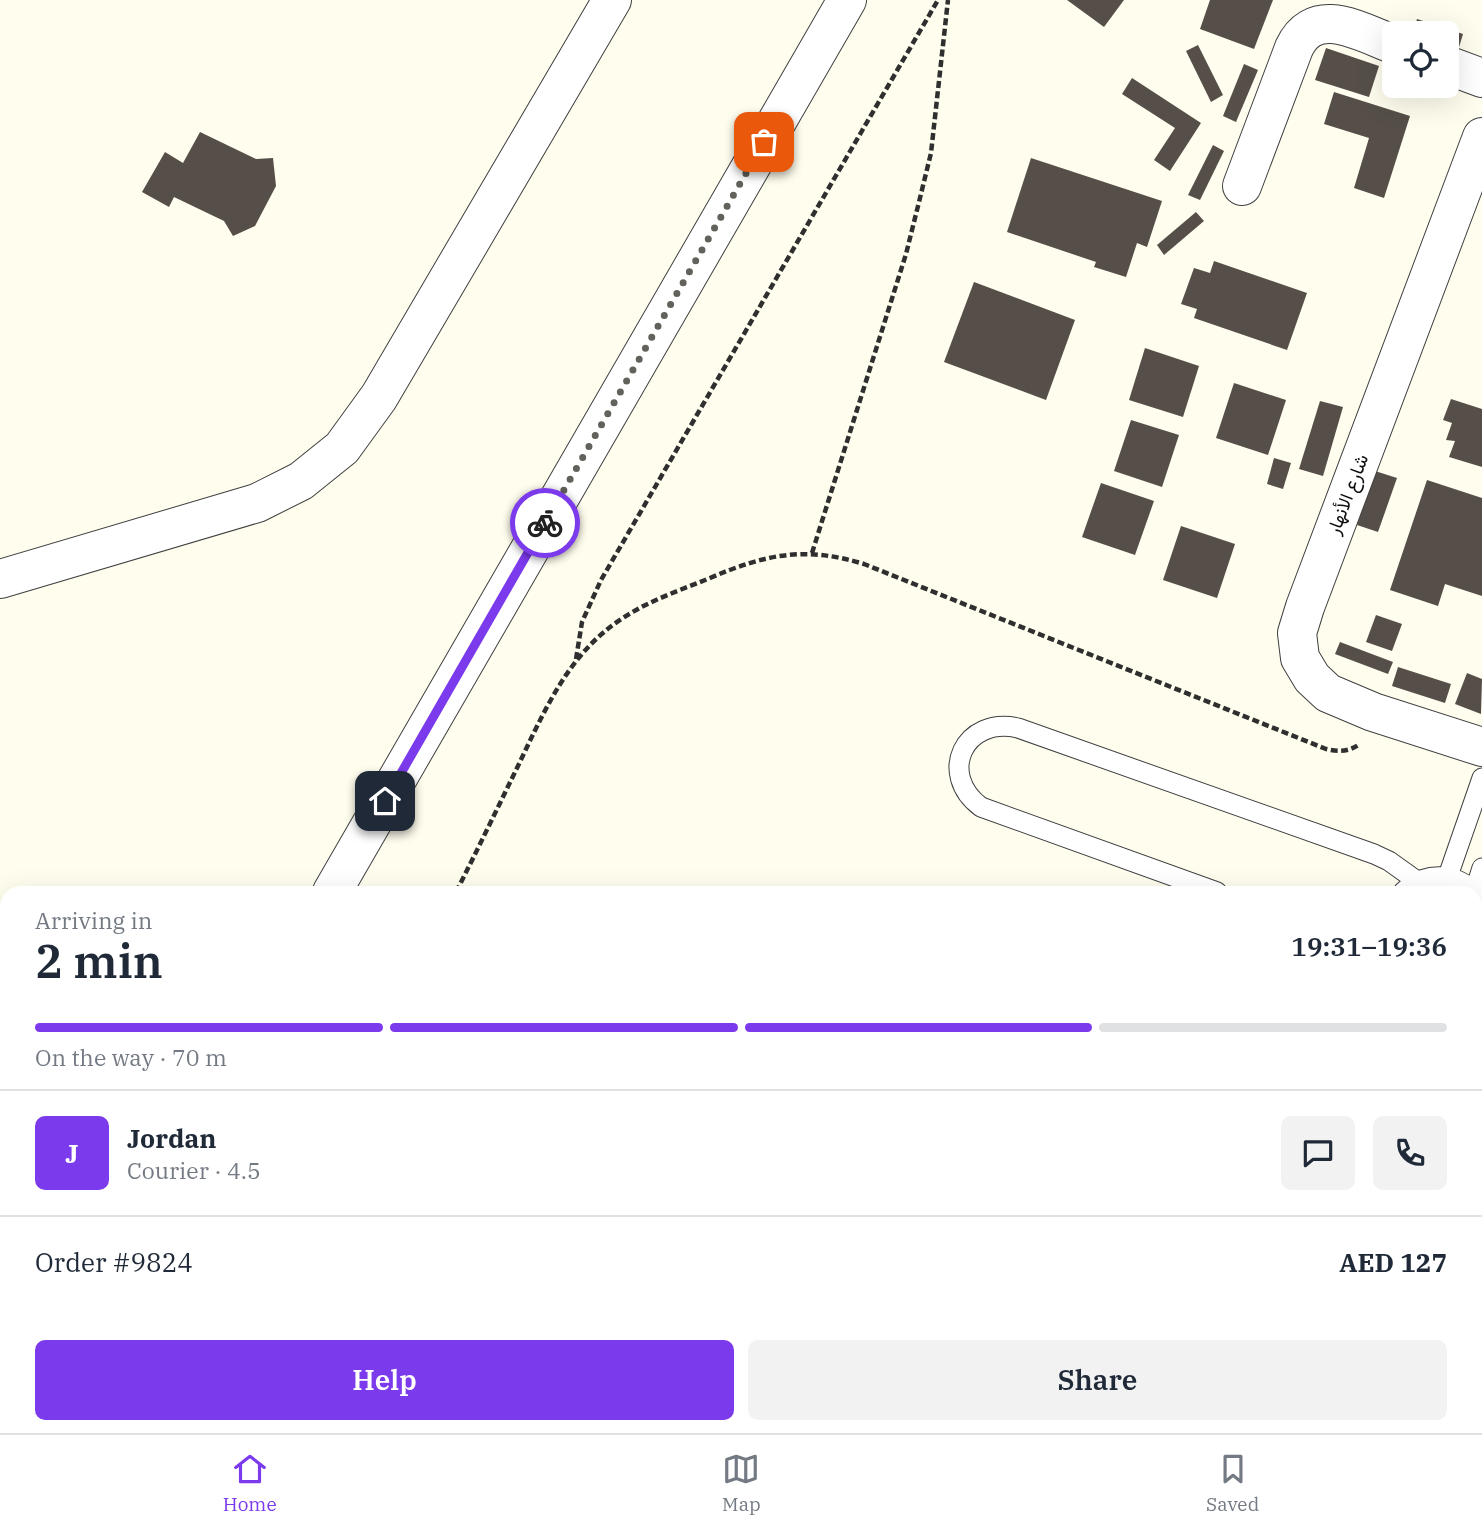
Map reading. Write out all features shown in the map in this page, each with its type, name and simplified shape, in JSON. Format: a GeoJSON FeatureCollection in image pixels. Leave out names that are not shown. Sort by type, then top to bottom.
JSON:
{"type":"FeatureCollection","features":[{"type":"Feature","properties":{"kind":"street"},"geometry":{"type":"LineString","coordinates":[[0,579],[257,503],[301,481],[342,448],[379,397],[612,0]]}},
{"type":"Feature","properties":{"kind":"street"},"geometry":{"type":"LineString","coordinates":[[335,886],[847,0]]}},
{"type":"Feature","properties":{"kind":"street"},"geometry":{"type":"LineString","coordinates":[[1242,186],[1294,48],[1307,30],[1316,24],[1338,24],[1382,40]]}},
{"type":"Feature","properties":{"kind":"street"},"geometry":{"type":"LineString","coordinates":[[1459,69],[1482,78]]}},
{"type":"Feature","properties":{"kind":"street","name":"شارع الأنهار"},"geometry":{"type":"LineString","coordinates":[[1481,141],[1297,633],[1300,658],[1312,678],[1328,693],[1373,712],[1482,747]]}},
{"type":"Feature","properties":{"kind":"lane"},"geometry":{"type":"LineString","coordinates":[[1200,886],[981,807],[971,799],[959,776],[963,750],[970,739],[992,726],[1018,728],[1374,854],[1390,861],[1409,886]]}},
{"type":"Feature","properties":{"kind":"lane"},"geometry":{"type":"LineString","coordinates":[[1448,876],[1482,778]]}},
{"type":"Feature","properties":{"kind":"lane"},"geometry":{"type":"LineString","coordinates":[[1412,886],[1432,876],[1448,876],[1469,886]]}},
{"type":"Feature","properties":{"kind":"path"},"geometry":{"type":"LineString","coordinates":[[576,660],[582,622],[601,580],[938,0]]}},
{"type":"Feature","properties":{"kind":"path"},"geometry":{"type":"LineString","coordinates":[[812,553],[906,254],[919,202],[931,153],[948,0]]}},
{"type":"Feature","properties":{"kind":"path"},"geometry":{"type":"LineString","coordinates":[[459,886],[554,693],[576,660],[622,618],[649,603],[746,563],[779,555],[812,553],[839,556],[864,564],[1326,749],[1338,752],[1351,750],[1362,743],[1373,712]]}},
{"type":"Feature","properties":{"kind":"building"},"geometry":{"type":"Polygon","coordinates":[[[1067,0],[1124,0],[1104,27],[1067,0]]]}},
{"type":"Feature","properties":{"kind":"building"},"geometry":{"type":"Polygon","coordinates":[[[1210,0],[1273,0],[1254,49],[1200,29],[1210,0]]]}},
{"type":"Feature","properties":{"kind":"building"},"geometry":{"type":"Polygon","coordinates":[[[1198,45],[1223,95],[1211,102],[1186,51],[1198,45]]]}},
{"type":"Feature","properties":{"kind":"building"},"geometry":{"type":"Polygon","coordinates":[[[1326,48],[1379,66],[1369,97],[1315,80],[1326,48]]]}},
{"type":"Feature","properties":{"kind":"building"},"geometry":{"type":"Polygon","coordinates":[[[1244,64],[1258,70],[1236,122],[1223,116],[1244,64]]]}},
{"type":"Feature","properties":{"kind":"building"},"geometry":{"type":"Polygon","coordinates":[[[1132,78],[1201,123],[1170,171],[1154,160],[1175,128],[1122,94],[1132,78]]]}},
{"type":"Feature","properties":{"kind":"building"},"geometry":{"type":"Polygon","coordinates":[[[1334,92],[1410,116],[1384,198],[1354,188],[1369,138],[1324,124],[1334,92]]]}},
{"type":"Feature","properties":{"kind":"building"},"geometry":{"type":"Polygon","coordinates":[[[200,132],[256,159],[273,158],[276,186],[255,226],[233,236],[224,221],[174,197],[169,207],[142,192],[165,152],[183,163],[200,132]]]}},
{"type":"Feature","properties":{"kind":"building"},"geometry":{"type":"Polygon","coordinates":[[[1213,145],[1224,151],[1200,200],[1188,195],[1213,145]]]}},
{"type":"Feature","properties":{"kind":"building"},"geometry":{"type":"Polygon","coordinates":[[[1031,158],[1162,201],[1147,247],[1137,243],[1126,277],[1094,267],[1096,262],[1007,232],[1031,158]]]}},
{"type":"Feature","properties":{"kind":"building"},"geometry":{"type":"Polygon","coordinates":[[[1196,212],[1204,221],[1164,255],[1157,245],[1196,212]]]}},
{"type":"Feature","properties":{"kind":"building"},"geometry":{"type":"Polygon","coordinates":[[[1214,261],[1307,293],[1287,350],[1194,318],[1197,309],[1181,304],[1194,268],[1210,273],[1214,261]]]}},
{"type":"Feature","properties":{"kind":"building"},"geometry":{"type":"Polygon","coordinates":[[[974,282],[1075,320],[1046,400],[944,362],[974,282]]]}},
{"type":"Feature","properties":{"kind":"building"},"geometry":{"type":"Polygon","coordinates":[[[1145,348],[1199,366],[1183,417],[1129,400],[1145,348]]]}},
{"type":"Feature","properties":{"kind":"building"},"geometry":{"type":"Polygon","coordinates":[[[1234,383],[1286,400],[1268,455],[1216,438],[1234,383]]]}},
{"type":"Feature","properties":{"kind":"building"},"geometry":{"type":"Polygon","coordinates":[[[1451,399],[1482,409],[1482,467],[1449,457],[1455,441],[1446,440],[1452,423],[1443,420],[1451,399]]]}},
{"type":"Feature","properties":{"kind":"building"},"geometry":{"type":"Polygon","coordinates":[[[1320,401],[1343,407],[1323,476],[1299,469],[1320,401]]]}},
{"type":"Feature","properties":{"kind":"building"},"geometry":{"type":"Polygon","coordinates":[[[1131,420],[1179,435],[1162,487],[1114,471],[1131,420]]]}},
{"type":"Feature","properties":{"kind":"building"},"geometry":{"type":"Polygon","coordinates":[[[1274,458],[1291,463],[1283,489],[1267,484],[1274,458]]]}},
{"type":"Feature","properties":{"kind":"building"},"geometry":{"type":"Polygon","coordinates":[[[1375,471],[1397,478],[1378,532],[1357,525],[1375,471]]]}},
{"type":"Feature","properties":{"kind":"building"},"geometry":{"type":"Polygon","coordinates":[[[1427,480],[1482,498],[1482,596],[1445,584],[1438,606],[1390,590],[1427,480]]]}},
{"type":"Feature","properties":{"kind":"building"},"geometry":{"type":"Polygon","coordinates":[[[1101,483],[1154,501],[1135,555],[1082,537],[1101,483]]]}},
{"type":"Feature","properties":{"kind":"building"},"geometry":{"type":"Polygon","coordinates":[[[1181,526],[1235,544],[1217,598],[1163,580],[1181,526]]]}},
{"type":"Feature","properties":{"kind":"building"},"geometry":{"type":"Polygon","coordinates":[[[1376,615],[1402,624],[1392,651],[1366,642],[1376,615]]]}},
{"type":"Feature","properties":{"kind":"building"},"geometry":{"type":"Polygon","coordinates":[[[1340,642],[1393,662],[1388,674],[1335,654],[1340,642]]]}},
{"type":"Feature","properties":{"kind":"building"},"geometry":{"type":"Polygon","coordinates":[[[1398,667],[1451,684],[1445,703],[1392,686],[1398,667]]]}},
{"type":"Feature","properties":{"kind":"building"},"geometry":{"type":"Polygon","coordinates":[[[1467,673],[1482,679],[1481,714],[1455,704],[1467,673]]]}},
{"type":"Feature","properties":{"kind":"way so far"},"geometry":{"type":"LineString","coordinates":[[545,523],[764,142]]}},
{"type":"Feature","properties":{"kind":"route"},"geometry":{"type":"LineString","coordinates":[[385,801],[545,523]]}}]}
